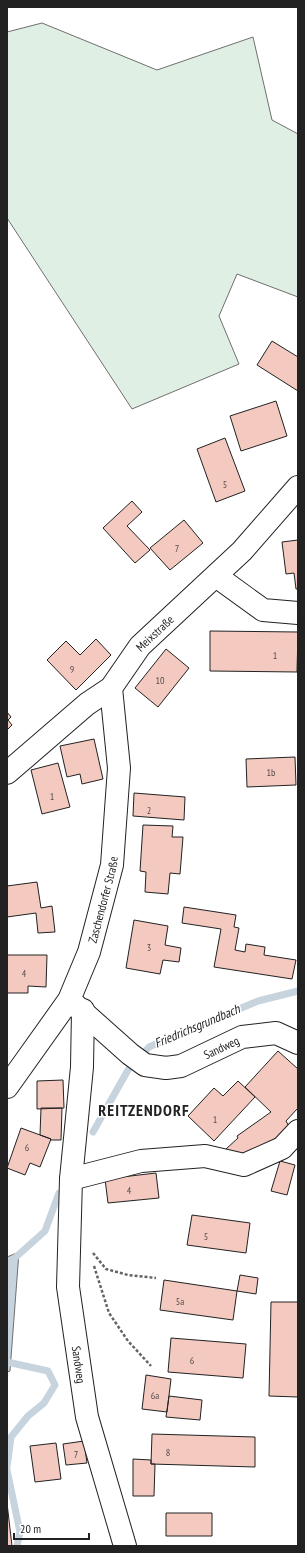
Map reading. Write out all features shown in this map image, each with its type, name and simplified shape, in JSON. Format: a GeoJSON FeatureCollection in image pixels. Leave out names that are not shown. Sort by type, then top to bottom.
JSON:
{"type":"FeatureCollection","features":[{"type":"Feature","properties":{"kind":"street","name":"Meixstraße"},"geometry":{"type":"LineString","coordinates":[[7,773],[87,704],[111,688],[140,646],[242,551],[298,487]]}},
{"type":"Feature","properties":{"kind":"street"},"geometry":{"type":"LineString","coordinates":[[216,576],[263,610],[298,613]]}},
{"type":"Feature","properties":{"kind":"street","name":"Zaschendorfer Straße"},"geometry":{"type":"LineString","coordinates":[[7,1087],[76,1005],[112,865],[119,768],[111,688]]}},
{"type":"Feature","properties":{"kind":"street","name":"Sandweg"},"geometry":{"type":"LineString","coordinates":[[76,1005],[138,1059],[166,1068],[181,1066],[242,1037],[276,1033],[298,1043]]}},
{"type":"Feature","properties":{"kind":"street","name":"Sandweg"},"geometry":{"type":"LineString","coordinates":[[76,1005],[82,1067],[71,1179],[68,1288],[87,1417],[125,1546]]}},
{"type":"Feature","properties":{"kind":"street"},"geometry":{"type":"LineString","coordinates":[[71,1179],[141,1161],[205,1156],[244,1165],[282,1148],[298,1131]]}},
{"type":"Feature","properties":{"kind":"path"},"geometry":{"type":"LineString","coordinates":[[91,1257],[89,1249],[106,1269],[128,1275],[156,1278]]}},
{"type":"Feature","properties":{"kind":"path"},"geometry":{"type":"LineString","coordinates":[[93,1265],[109,1313],[128,1341],[151,1366]]}},
{"type":"Feature","properties":{"kind":"green space"},"geometry":{"type":"Polygon","coordinates":[[[42,23],[157,70],[253,37],[272,120],[298,134],[298,297],[237,274],[219,316],[239,364],[132,409],[7,218],[7,32],[42,23]]]}},
{"type":"Feature","properties":{"kind":"shaded area"},"geometry":{"type":"Polygon","coordinates":[[[19,1252],[10,1371],[7,1372],[7,1257],[19,1252]]]}},
{"type":"Feature","properties":{"kind":"building"},"geometry":{"type":"Polygon","coordinates":[[[272,341],[298,357],[298,391],[257,365],[272,341]]]}},
{"type":"Feature","properties":{"kind":"building"},"geometry":{"type":"Polygon","coordinates":[[[276,401],[287,436],[241,451],[230,416],[276,401]]]}},
{"type":"Feature","properties":{"kind":"building"},"geometry":{"type":"Polygon","coordinates":[[[225,438],[245,491],[216,502],[197,449],[225,438]]]}},
{"type":"Feature","properties":{"kind":"building"},"geometry":{"type":"Polygon","coordinates":[[[132,501],[142,512],[127,526],[150,550],[135,563],[103,528],[132,501]]]}},
{"type":"Feature","properties":{"kind":"building"},"geometry":{"type":"Polygon","coordinates":[[[184,520],[203,543],[170,570],[150,548],[184,520]]]}},
{"type":"Feature","properties":{"kind":"building"},"geometry":{"type":"Polygon","coordinates":[[[298,540],[298,589],[296,589],[294,573],[286,574],[282,542],[298,540]]]}},
{"type":"Feature","properties":{"kind":"building"},"geometry":{"type":"Polygon","coordinates":[[[210,631],[298,632],[297,672],[210,671],[210,631]]]}},
{"type":"Feature","properties":{"kind":"building"},"geometry":{"type":"Polygon","coordinates":[[[96,639],[111,655],[76,690],[47,660],[66,641],[80,655],[96,639]]]}},
{"type":"Feature","properties":{"kind":"building"},"geometry":{"type":"Polygon","coordinates":[[[166,649],[189,668],[158,707],[135,688],[166,649]]]}},
{"type":"Feature","properties":{"kind":"building"},"geometry":{"type":"Polygon","coordinates":[[[7,712],[11,717],[8,720],[12,725],[7,730],[7,712]]]}},
{"type":"Feature","properties":{"kind":"building"},"geometry":{"type":"Polygon","coordinates":[[[94,739],[103,779],[82,784],[80,774],[67,777],[60,746],[94,739]]]}},
{"type":"Feature","properties":{"kind":"building"},"geometry":{"type":"Polygon","coordinates":[[[295,757],[296,785],[247,787],[246,759],[295,757]]]}},
{"type":"Feature","properties":{"kind":"building"},"geometry":{"type":"Polygon","coordinates":[[[58,763],[70,807],[42,814],[31,770],[58,763]]]}},
{"type":"Feature","properties":{"kind":"building"},"geometry":{"type":"Polygon","coordinates":[[[134,793],[185,797],[184,820],[133,816],[134,793]]]}},
{"type":"Feature","properties":{"kind":"building"},"geometry":{"type":"Polygon","coordinates":[[[143,825],[173,826],[172,837],[183,837],[180,874],[170,873],[168,894],[145,892],[146,872],[140,871],[143,825]]]}},
{"type":"Feature","properties":{"kind":"building"},"geometry":{"type":"Polygon","coordinates":[[[37,882],[41,908],[52,906],[55,932],[38,933],[36,913],[7,917],[7,886],[37,882]]]}},
{"type":"Feature","properties":{"kind":"building"},"geometry":{"type":"Polygon","coordinates":[[[184,907],[236,915],[234,927],[239,928],[235,950],[245,952],[246,944],[265,947],[264,955],[296,960],[292,979],[214,967],[221,929],[182,923],[184,907]]]}},
{"type":"Feature","properties":{"kind":"building"},"geometry":{"type":"Polygon","coordinates":[[[134,920],[168,926],[165,945],[181,948],[179,962],[163,960],[160,974],[126,968],[134,920]]]}},
{"type":"Feature","properties":{"kind":"building"},"geometry":{"type":"Polygon","coordinates":[[[7,955],[47,955],[46,987],[28,986],[28,993],[7,993],[7,955]]]}},
{"type":"Feature","properties":{"kind":"building"},"geometry":{"type":"Polygon","coordinates":[[[278,1051],[298,1069],[298,1108],[286,1121],[290,1128],[251,1156],[232,1154],[226,1149],[238,1138],[237,1136],[271,1112],[245,1087],[278,1051]]]}},
{"type":"Feature","properties":{"kind":"building"},"geometry":{"type":"Polygon","coordinates":[[[63,1080],[64,1108],[37,1109],[37,1081],[63,1080]]]}},
{"type":"Feature","properties":{"kind":"building"},"geometry":{"type":"Polygon","coordinates":[[[238,1081],[255,1097],[214,1141],[188,1116],[214,1088],[223,1096],[238,1081]]]}},
{"type":"Feature","properties":{"kind":"building"},"geometry":{"type":"Polygon","coordinates":[[[41,1108],[62,1108],[61,1140],[50,1140],[51,1139],[40,1135],[41,1108]]]}},
{"type":"Feature","properties":{"kind":"building"},"geometry":{"type":"Polygon","coordinates":[[[21,1128],[51,1139],[40,1167],[30,1163],[25,1175],[7,1168],[21,1128]]]}},
{"type":"Feature","properties":{"kind":"building"},"geometry":{"type":"Polygon","coordinates":[[[280,1161],[295,1165],[287,1195],[271,1191],[280,1161]]]}},
{"type":"Feature","properties":{"kind":"building"},"geometry":{"type":"Polygon","coordinates":[[[156,1173],[159,1198],[108,1203],[105,1179],[156,1173]]]}},
{"type":"Feature","properties":{"kind":"building"},"geometry":{"type":"Polygon","coordinates":[[[192,1215],[250,1223],[246,1253],[187,1245],[192,1215]]]}},
{"type":"Feature","properties":{"kind":"building"},"geometry":{"type":"Polygon","coordinates":[[[240,1275],[258,1278],[256,1294],[237,1291],[240,1275]]]}},
{"type":"Feature","properties":{"kind":"building"},"geometry":{"type":"Polygon","coordinates":[[[164,1280],[237,1291],[233,1320],[160,1310],[164,1280]]]}},
{"type":"Feature","properties":{"kind":"building"},"geometry":{"type":"Polygon","coordinates":[[[271,1302],[298,1302],[298,1397],[269,1396],[271,1302]]]}},
{"type":"Feature","properties":{"kind":"building"},"geometry":{"type":"Polygon","coordinates":[[[171,1338],[246,1344],[243,1378],[168,1372],[171,1338]]]}},
{"type":"Feature","properties":{"kind":"building"},"geometry":{"type":"Polygon","coordinates":[[[146,1375],[171,1379],[167,1412],[142,1409],[146,1375]]]}},
{"type":"Feature","properties":{"kind":"building"},"geometry":{"type":"Polygon","coordinates":[[[169,1396],[202,1400],[200,1420],[166,1417],[169,1396]]]}},
{"type":"Feature","properties":{"kind":"building"},"geometry":{"type":"Polygon","coordinates":[[[152,1434],[255,1437],[255,1467],[151,1464],[152,1434]]]}},
{"type":"Feature","properties":{"kind":"building"},"geometry":{"type":"Polygon","coordinates":[[[84,1441],[87,1463],[66,1465],[63,1444],[84,1441]]]}},
{"type":"Feature","properties":{"kind":"building"},"geometry":{"type":"Polygon","coordinates":[[[56,1443],[61,1479],[35,1482],[30,1446],[56,1443]]]}},
{"type":"Feature","properties":{"kind":"building"},"geometry":{"type":"Polygon","coordinates":[[[133,1459],[151,1460],[151,1464],[155,1464],[154,1496],[133,1496],[133,1459]]]}},
{"type":"Feature","properties":{"kind":"building"},"geometry":{"type":"Polygon","coordinates":[[[7,1503],[12,1546],[7,1546],[7,1503]]]}},
{"type":"Feature","properties":{"kind":"building"},"geometry":{"type":"Polygon","coordinates":[[[166,1513],[212,1513],[212,1536],[166,1536],[166,1513]]]}},
{"type":"Feature","properties":{"kind":"waterway","name":"Friedrichsgrundbach"},"geometry":{"type":"LineString","coordinates":[[93,1132],[128,1070],[149,1047],[258,1001],[298,991]]}},
{"type":"Feature","properties":{"kind":"waterway","name":"Friedrichsgrundbach"},"geometry":{"type":"LineString","coordinates":[[7,1265],[45,1231],[59,1193]]}},
{"type":"Feature","properties":{"kind":"waterway","name":"Friedrichsgrundbach"},"geometry":{"type":"LineString","coordinates":[[7,1362],[48,1371],[55,1385],[44,1403],[28,1416],[11,1437],[7,1467]]}},
{"type":"Feature","properties":{"kind":"waterway","name":"Friedrichsgrundbach"},"geometry":{"type":"LineString","coordinates":[[7,1470],[20,1532],[17,1546]]}},
{"type":"Feature","properties":{"kind":"district","name":"REITZENDORF"},"geometry":{"type":"Point","coordinates":[144,1110]}}]}
